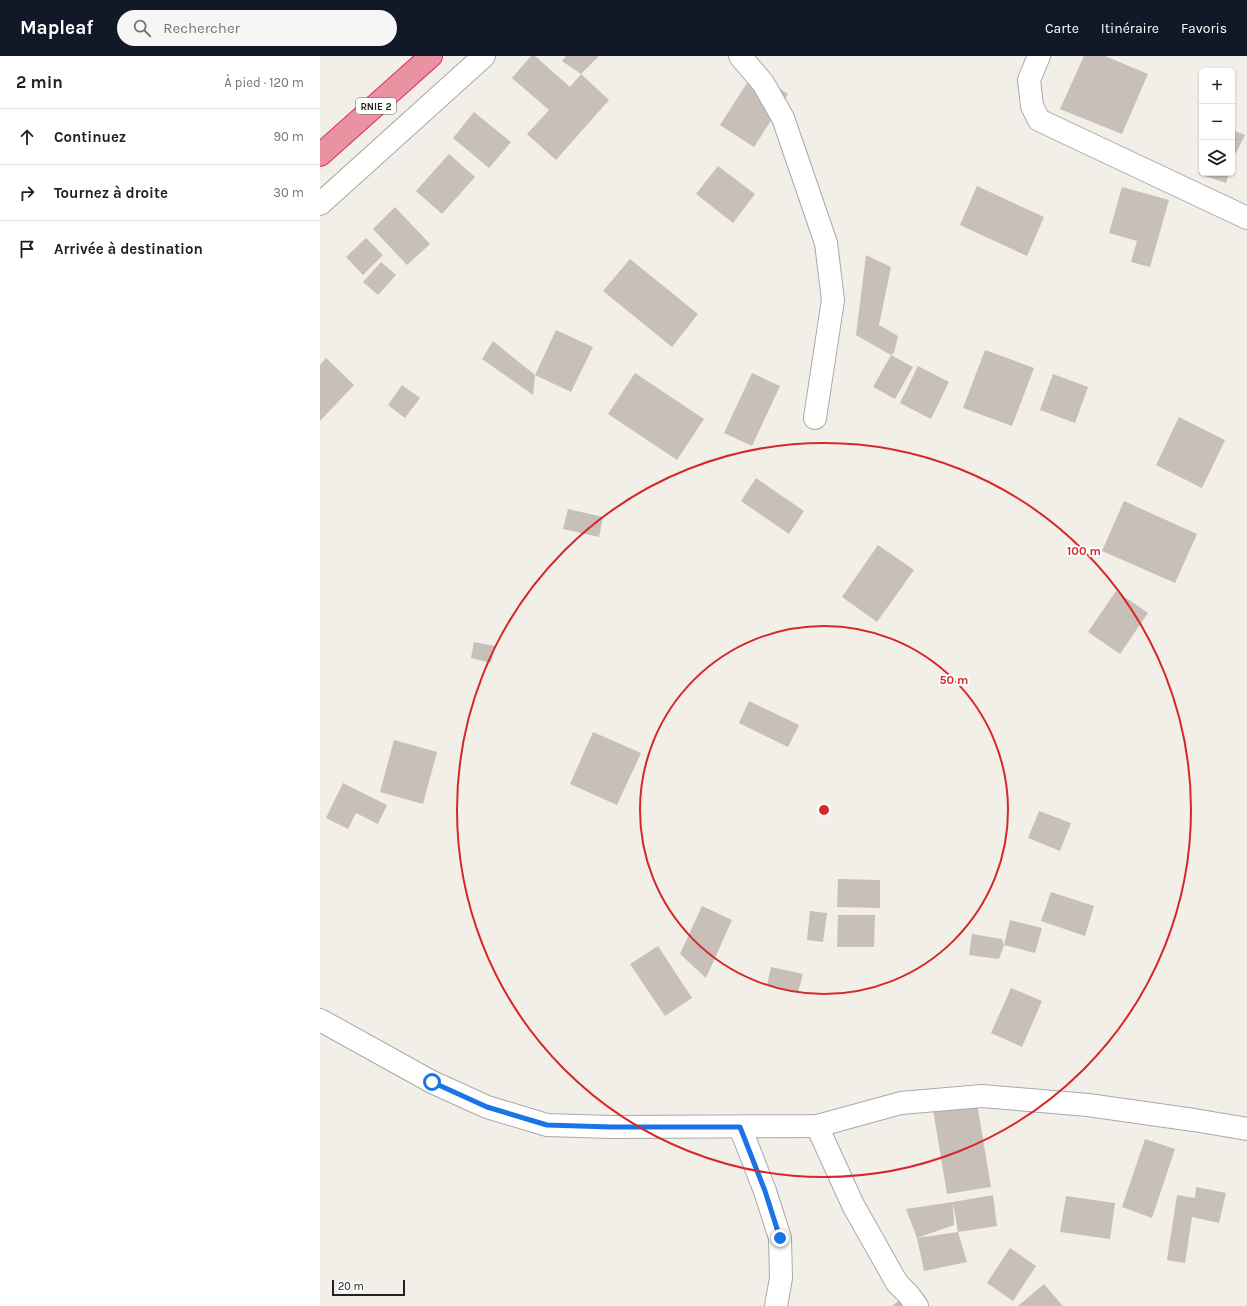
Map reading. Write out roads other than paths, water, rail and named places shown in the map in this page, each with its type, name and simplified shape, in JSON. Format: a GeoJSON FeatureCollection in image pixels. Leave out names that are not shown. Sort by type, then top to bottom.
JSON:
{"type":"FeatureCollection","features":[{"type":"Feature","properties":{"kind":"highway","name":"RNIE 2"},"geometry":{"type":"LineString","coordinates":[[320,155],[431,56]]}},
{"type":"Feature","properties":{"kind":"street"},"geometry":{"type":"LineString","coordinates":[[320,204],[484,56]]}},
{"type":"Feature","properties":{"kind":"street"},"geometry":{"type":"LineString","coordinates":[[740,56],[763,83],[783,118],[826,243],[833,300],[815,418]]}},
{"type":"Feature","properties":{"kind":"street"},"geometry":{"type":"LineString","coordinates":[[1039,56],[1029,80],[1032,106],[1039,120],[1247,218]]}},
{"type":"Feature","properties":{"kind":"street"},"geometry":{"type":"LineString","coordinates":[[320,1020],[432,1082],[487,1107],[547,1125],[611,1127],[817,1126],[901,1103],[982,1096],[1088,1105],[1247,1129]]}},
{"type":"Feature","properties":{"kind":"street"},"geometry":{"type":"LineString","coordinates":[[817,1126],[853,1204],[897,1283],[917,1306]]}},
{"type":"Feature","properties":{"kind":"street"},"geometry":{"type":"LineString","coordinates":[[740,1127],[765,1191],[780,1238],[781,1278],[776,1306]]}}]}
